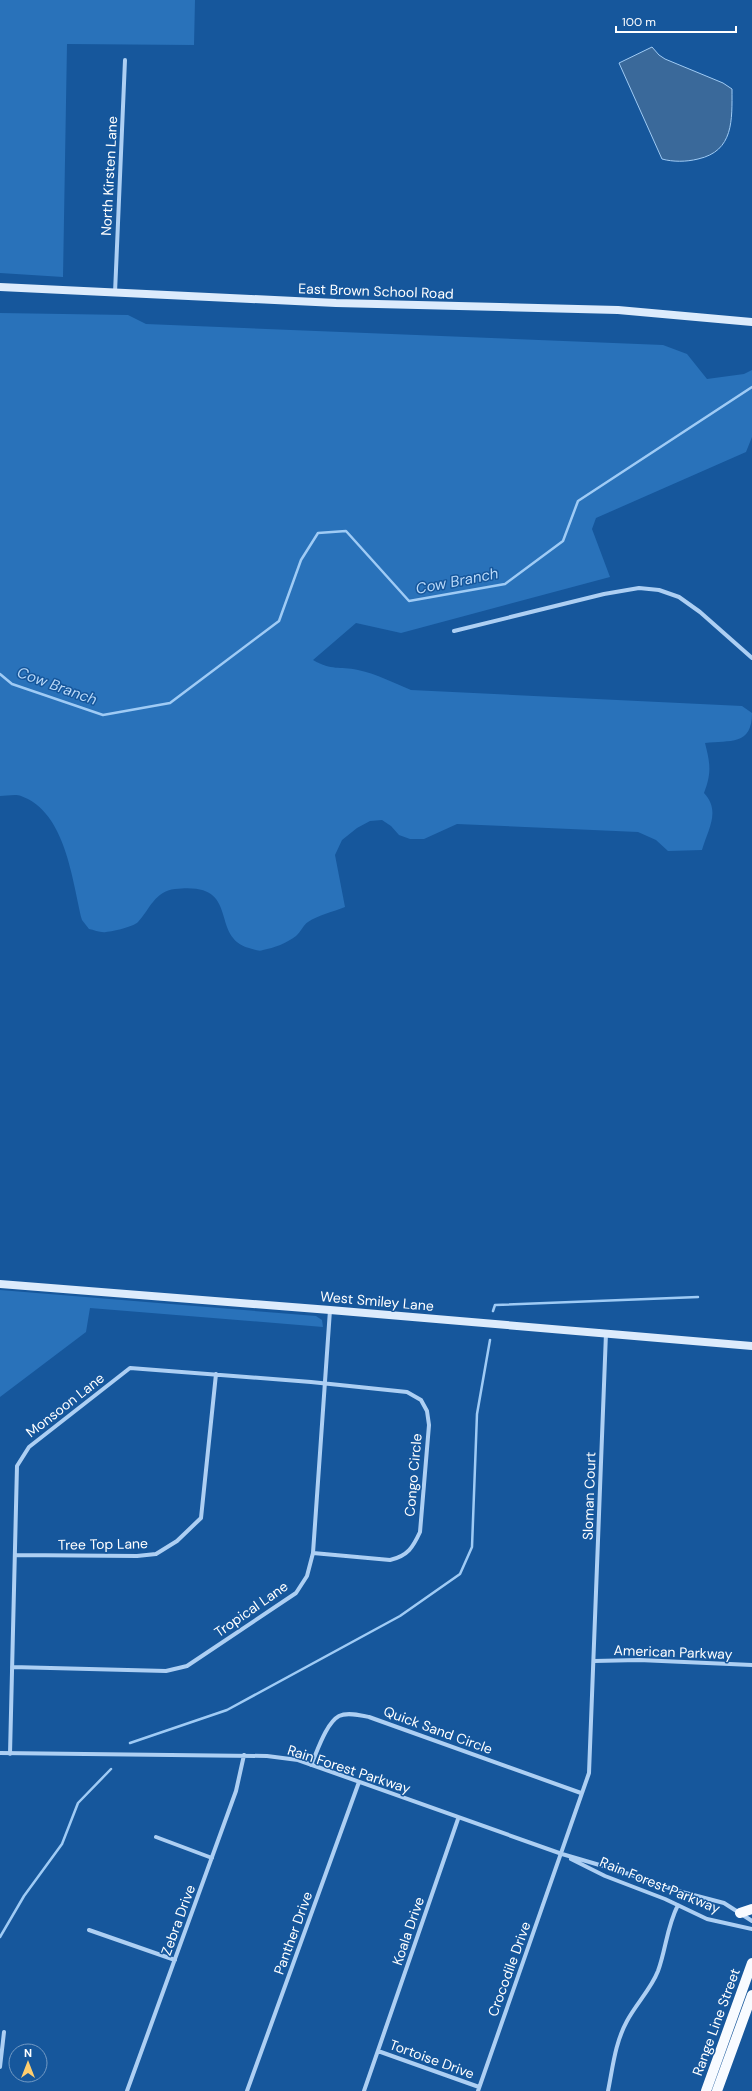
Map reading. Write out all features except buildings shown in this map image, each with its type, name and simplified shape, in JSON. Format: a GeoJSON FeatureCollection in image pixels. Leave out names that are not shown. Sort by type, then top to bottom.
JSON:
{"type":"FeatureCollection","features":[{"type":"Feature","properties":{"kind":"main road"},"geometry":{"type":"LineString","coordinates":[[740,1913],[752,1909]]}},
{"type":"Feature","properties":{"kind":"main road","name":"Range Line Street"},"geometry":{"type":"LineString","coordinates":[[706,2091],[752,1963]]}},
{"type":"Feature","properties":{"kind":"main road","name":"Range Line Street"},"geometry":{"type":"LineString","coordinates":[[717,2091],[752,1995]]}},
{"type":"Feature","properties":{"kind":"street","name":"North Kirsten Lane"},"geometry":{"type":"LineString","coordinates":[[115,294],[126,60]]}},
{"type":"Feature","properties":{"kind":"street","name":"East Brown School Road"},"geometry":{"type":"LineString","coordinates":[[0,287],[115,294],[336,303],[618,310],[752,322]]}},
{"type":"Feature","properties":{"kind":"street"},"geometry":{"type":"LineString","coordinates":[[454,631],[604,594],[639,588],[659,590],[679,596],[700,612],[752,658]]}},
{"type":"Feature","properties":{"kind":"street","name":"West Smiley Lane"},"geometry":{"type":"LineString","coordinates":[[0,1284],[330,1310],[752,1346]]}},
{"type":"Feature","properties":{"kind":"street","name":"Tropical Lane"},"geometry":{"type":"LineString","coordinates":[[12,1667],[166,1670],[187,1666],[296,1593],[307,1576],[313,1553],[330,1310]]}},
{"type":"Feature","properties":{"kind":"street","name":"Sloman Court"},"geometry":{"type":"LineString","coordinates":[[581,1793],[589,1773],[606,1333]]}},
{"type":"Feature","properties":{"kind":"street","name":"Monsoon Lane"},"geometry":{"type":"LineString","coordinates":[[10,1754],[17,1466],[29,1447],[130,1368],[324,1383]]}},
{"type":"Feature","properties":{"kind":"street","name":"Tree Top Lane"},"geometry":{"type":"LineString","coordinates":[[15,1555],[137,1556],[156,1554],[189,1531],[201,1518],[216,1374]]}},
{"type":"Feature","properties":{"kind":"street","name":"Congo Circle"},"geometry":{"type":"LineString","coordinates":[[313,1553],[390,1560],[400,1558],[414,1546],[420,1532],[428,1425],[427,1411],[421,1400],[407,1392],[324,1383]]}},
{"type":"Feature","properties":{"kind":"street","name":"American Parkway"},"geometry":{"type":"LineString","coordinates":[[594,1661],[639,1660],[752,1665]]}},
{"type":"Feature","properties":{"kind":"street","name":"Quick Sand Circle"},"geometry":{"type":"LineString","coordinates":[[311,1765],[332,1722],[339,1716],[358,1715],[369,1717],[581,1793]]}},
{"type":"Feature","properties":{"kind":"street","name":"Rain Forest Parkway"},"geometry":{"type":"LineString","coordinates":[[0,1753],[244,1755],[282,1757],[311,1765],[562,1854],[620,1871],[678,1891],[724,1902],[752,1921]]}},
{"type":"Feature","properties":{"kind":"street","name":"Zebra Drive"},"geometry":{"type":"LineString","coordinates":[[127,2091],[236,1791],[244,1755]]}},
{"type":"Feature","properties":{"kind":"street","name":"Panther Drive"},"geometry":{"type":"LineString","coordinates":[[247,2091],[359,1782]]}},
{"type":"Feature","properties":{"kind":"street","name":"Crocodile Drive"},"geometry":{"type":"LineString","coordinates":[[478,2089],[562,1854],[581,1793]]}},
{"type":"Feature","properties":{"kind":"street","name":"Koala Drive"},"geometry":{"type":"LineString","coordinates":[[364,2091],[458,1818]]}},
{"type":"Feature","properties":{"kind":"street"},"geometry":{"type":"LineString","coordinates":[[156,1837],[212,1858]]}},
{"type":"Feature","properties":{"kind":"street","name":"Rain Forest Parkway"},"geometry":{"type":"LineString","coordinates":[[562,1854],[605,1876],[678,1905],[707,1919],[752,1929]]}},
{"type":"Feature","properties":{"kind":"street"},"geometry":{"type":"LineString","coordinates":[[608,2091],[618,2040],[628,2019],[657,1974],[666,1950],[670,1920],[678,1905]]}},
{"type":"Feature","properties":{"kind":"street"},"geometry":{"type":"LineString","coordinates":[[89,1930],[175,1960]]}},
{"type":"Feature","properties":{"kind":"street"},"geometry":{"type":"LineString","coordinates":[[0,2067],[4,2032]]}},
{"type":"Feature","properties":{"kind":"street","name":"Tortoise Drive"},"geometry":{"type":"LineString","coordinates":[[378,2051],[478,2089]]}},
{"type":"Feature","properties":{"kind":"shaded area"},"geometry":{"type":"Polygon","coordinates":[[[0,0],[195,0],[194,45],[67,44],[63,277],[0,273],[0,0]]]}},
{"type":"Feature","properties":{"kind":"shaded area"},"geometry":{"type":"Polygon","coordinates":[[[652,47],[665,59],[723,83],[732,89],[731,123],[725,142],[710,155],[684,161],[662,159],[619,63],[652,47]]]}},
{"type":"Feature","properties":{"kind":"shaded area"},"geometry":{"type":"Polygon","coordinates":[[[0,313],[128,315],[146,324],[663,345],[687,354],[707,379],[744,374],[752,370],[752,437],[746,452],[596,518],[592,529],[610,577],[401,633],[356,623],[313,660],[326,666],[351,669],[379,676],[411,690],[742,706],[752,713],[751,724],[744,736],[731,741],[705,743],[708,756],[709,773],[704,793],[712,807],[712,820],[702,850],[668,851],[656,840],[638,832],[457,824],[424,839],[410,839],[399,835],[391,826],[382,820],[370,821],[357,828],[342,840],[335,855],[345,907],[321,915],[306,923],[296,936],[280,945],[260,951],[249,948],[237,942],[230,933],[217,901],[209,893],[196,889],[175,889],[162,893],[138,922],[132,926],[104,932],[89,929],[82,920],[65,849],[48,816],[36,804],[19,795],[0,796],[0,313]]]}},
{"type":"Feature","properties":{"kind":"shaded area"},"geometry":{"type":"Polygon","coordinates":[[[0,1290],[316,1316],[322,1320],[323,1327],[90,1308],[86,1332],[0,1397],[0,1290]]]}},
{"type":"Feature","properties":{"kind":"waterway","name":"Cow Branch"},"geometry":{"type":"LineString","coordinates":[[0,674],[12,684],[103,715],[170,703],[279,621],[301,560],[318,533],[346,531],[409,601],[505,584],[563,541],[578,501],[752,387]]}},
{"type":"Feature","properties":{"kind":"waterway"},"geometry":{"type":"LineString","coordinates":[[493,1311],[495,1305],[698,1297]]}},
{"type":"Feature","properties":{"kind":"waterway"},"geometry":{"type":"LineString","coordinates":[[130,1743],[227,1710],[400,1616],[460,1574],[472,1547],[477,1414],[490,1340]]}},
{"type":"Feature","properties":{"kind":"waterway"},"geometry":{"type":"LineString","coordinates":[[0,1937],[24,1896],[62,1844],[78,1803],[111,1769]]}}]}
